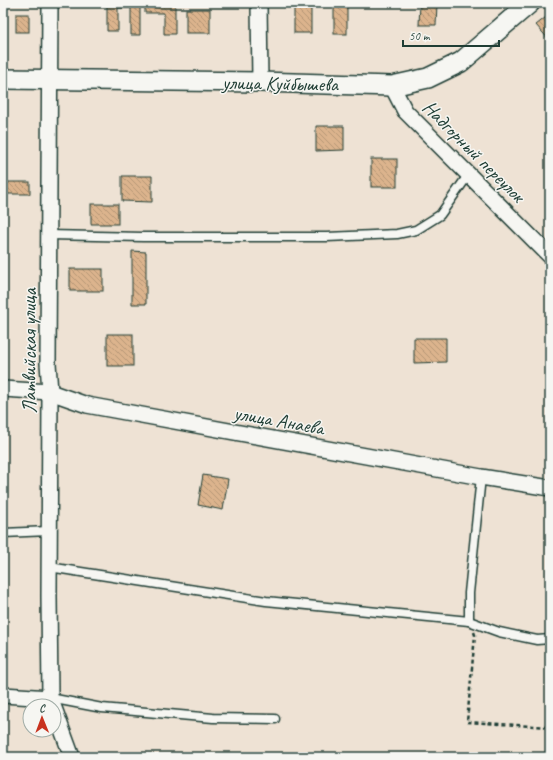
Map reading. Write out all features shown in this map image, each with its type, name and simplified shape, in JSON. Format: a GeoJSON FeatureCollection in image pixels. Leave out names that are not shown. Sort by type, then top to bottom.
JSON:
{"type":"FeatureCollection","features":[{"type":"Feature","properties":{"kind":"street","name":"Латвийская улица"},"geometry":{"type":"LineString","coordinates":[[50,3],[48,363],[50,392],[49,567],[53,698]]}},
{"type":"Feature","properties":{"kind":"street"},"geometry":{"type":"LineString","coordinates":[[259,3],[260,82]]}},
{"type":"Feature","properties":{"kind":"street","name":"улица Куйбышева"},"geometry":{"type":"LineString","coordinates":[[3,79],[260,82],[392,86],[428,78],[461,62],[530,3]]}},
{"type":"Feature","properties":{"kind":"street","name":"Надгорный переулок"},"geometry":{"type":"LineString","coordinates":[[392,86],[406,111],[550,256]]}},
{"type":"Feature","properties":{"kind":"street","name":"улица Анаева"},"geometry":{"type":"LineString","coordinates":[[3,389],[50,392],[87,405],[550,488]]}},
{"type":"Feature","properties":{"kind":"street"},"geometry":{"type":"LineString","coordinates":[[3,695],[22,698]]}},
{"type":"Feature","properties":{"kind":"street","name":"Латвийская улица"},"geometry":{"type":"LineString","coordinates":[[62,729],[72,757]]}},
{"type":"Feature","properties":{"kind":"lane"},"geometry":{"type":"LineString","coordinates":[[49,235],[143,237],[327,237],[397,234],[416,230],[440,215],[469,174]]}},
{"type":"Feature","properties":{"kind":"lane"},"geometry":{"type":"LineString","coordinates":[[469,621],[469,593],[482,477]]}},
{"type":"Feature","properties":{"kind":"lane"},"geometry":{"type":"LineString","coordinates":[[3,533],[49,531]]}},
{"type":"Feature","properties":{"kind":"lane"},"geometry":{"type":"LineString","coordinates":[[49,567],[266,601],[469,621],[499,632],[537,640],[550,639]]}},
{"type":"Feature","properties":{"kind":"lane"},"geometry":{"type":"LineString","coordinates":[[62,705],[213,718],[276,719]]}},
{"type":"Feature","properties":{"kind":"path"},"geometry":{"type":"LineString","coordinates":[[469,621],[475,635],[467,722],[550,728]]}},
{"type":"Feature","properties":{"kind":"building"},"geometry":{"type":"Polygon","coordinates":[[[107,3],[140,3],[140,35],[131,35],[131,8],[118,8],[118,31],[107,31],[107,3]]]}},
{"type":"Feature","properties":{"kind":"building"},"geometry":{"type":"Polygon","coordinates":[[[145,3],[175,3],[175,34],[164,34],[164,13],[145,13],[145,3]]]}},
{"type":"Feature","properties":{"kind":"building"},"geometry":{"type":"Polygon","coordinates":[[[294,3],[311,3],[311,33],[294,33],[294,3]]]}},
{"type":"Feature","properties":{"kind":"building"},"geometry":{"type":"Polygon","coordinates":[[[334,3],[347,3],[347,34],[334,34],[334,3]]]}},
{"type":"Feature","properties":{"kind":"building"},"geometry":{"type":"Polygon","coordinates":[[[420,3],[437,4],[436,25],[419,25],[420,3]]]}},
{"type":"Feature","properties":{"kind":"building"},"geometry":{"type":"Polygon","coordinates":[[[186,9],[210,9],[210,33],[186,33],[186,9]]]}},
{"type":"Feature","properties":{"kind":"building"},"geometry":{"type":"Polygon","coordinates":[[[16,14],[29,14],[29,32],[16,32],[16,14]]]}},
{"type":"Feature","properties":{"kind":"building"},"geometry":{"type":"Polygon","coordinates":[[[550,14],[550,41],[536,25],[550,14]]]}},
{"type":"Feature","properties":{"kind":"building"},"geometry":{"type":"Polygon","coordinates":[[[316,126],[344,126],[344,150],[316,151],[316,126]]]}},
{"type":"Feature","properties":{"kind":"building"},"geometry":{"type":"Polygon","coordinates":[[[371,159],[397,159],[397,187],[371,187],[371,159]]]}},
{"type":"Feature","properties":{"kind":"building"},"geometry":{"type":"Polygon","coordinates":[[[122,176],[152,176],[152,202],[122,201],[122,176]]]}},
{"type":"Feature","properties":{"kind":"building"},"geometry":{"type":"Polygon","coordinates":[[[3,182],[30,182],[30,194],[3,194],[3,182]]]}},
{"type":"Feature","properties":{"kind":"building"},"geometry":{"type":"Polygon","coordinates":[[[91,204],[118,204],[118,224],[91,224],[91,204]]]}},
{"type":"Feature","properties":{"kind":"building"},"geometry":{"type":"Polygon","coordinates":[[[3,220],[5,220],[4,251],[3,251],[3,220]]]}},
{"type":"Feature","properties":{"kind":"building"},"geometry":{"type":"Polygon","coordinates":[[[132,251],[146,252],[146,304],[132,304],[132,251]]]}},
{"type":"Feature","properties":{"kind":"building"},"geometry":{"type":"Polygon","coordinates":[[[70,269],[103,269],[103,291],[70,291],[70,269]]]}},
{"type":"Feature","properties":{"kind":"building"},"geometry":{"type":"Polygon","coordinates":[[[107,334],[133,334],[133,366],[107,366],[107,334]]]}},
{"type":"Feature","properties":{"kind":"building"},"geometry":{"type":"Polygon","coordinates":[[[414,338],[446,338],[446,362],[414,363],[414,338]]]}},
{"type":"Feature","properties":{"kind":"building"},"geometry":{"type":"Polygon","coordinates":[[[203,475],[228,479],[223,510],[198,505],[203,475]]]}}]}
